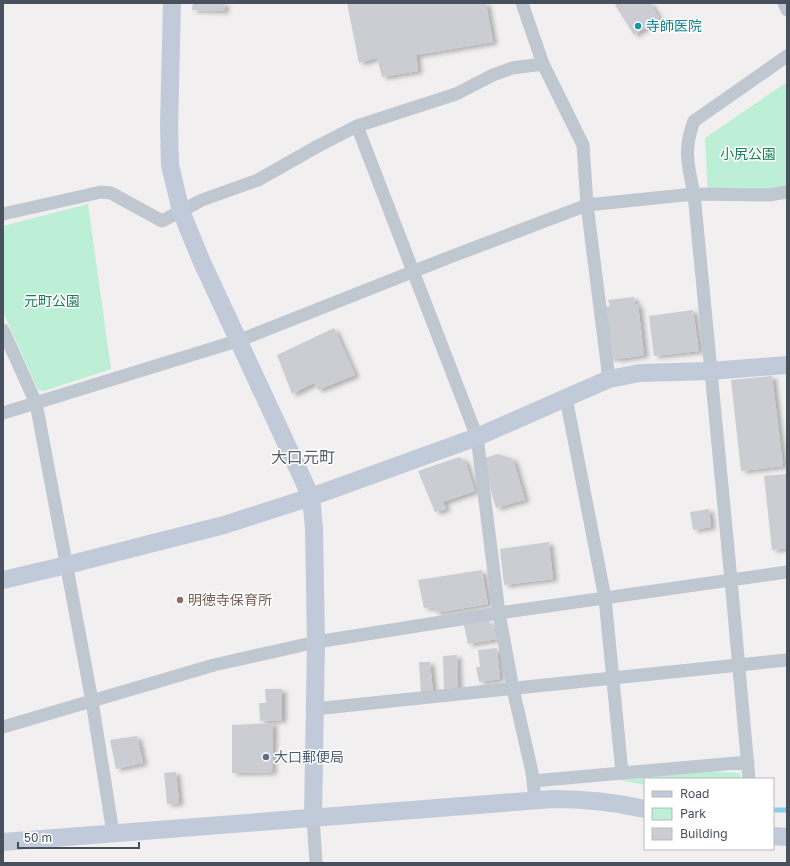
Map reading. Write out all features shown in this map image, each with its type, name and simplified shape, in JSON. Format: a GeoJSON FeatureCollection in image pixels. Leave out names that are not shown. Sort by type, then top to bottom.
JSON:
{"type":"FeatureCollection","features":[{"type":"Feature","properties":{"kind":"street"},"geometry":{"type":"LineString","coordinates":[[172,3],[169,142],[170,165],[181,211],[201,260],[240,340],[311,497],[314,528],[316,642],[313,817],[316,863]]}},
{"type":"Feature","properties":{"kind":"street"},"geometry":{"type":"LineString","coordinates":[[522,3],[544,64],[583,145],[587,205],[609,379]]}},
{"type":"Feature","properties":{"kind":"street"},"geometry":{"type":"LineString","coordinates":[[784,3],[787,10]]}},
{"type":"Feature","properties":{"kind":"street"},"geometry":{"type":"LineString","coordinates":[[749,778],[732,580],[710,371],[694,194],[686,154],[689,134],[694,122],[787,56]]}},
{"type":"Feature","properties":{"kind":"street"},"geometry":{"type":"LineString","coordinates":[[3,214],[101,192],[111,193],[162,221],[202,200],[258,180],[357,126],[456,94],[493,75],[512,68],[544,64]]}},
{"type":"Feature","properties":{"kind":"street"},"geometry":{"type":"LineString","coordinates":[[357,126],[477,437],[498,612],[533,781],[535,800]]}},
{"type":"Feature","properties":{"kind":"street"},"geometry":{"type":"LineString","coordinates":[[3,413],[240,340],[457,254],[587,205],[694,194],[769,195],[787,192]]}},
{"type":"Feature","properties":{"kind":"street"},"geometry":{"type":"LineString","coordinates":[[3,330],[36,403],[92,701],[113,833]]}},
{"type":"Feature","properties":{"kind":"street"},"geometry":{"type":"LineString","coordinates":[[3,580],[224,525],[311,497],[477,437],[609,379],[640,373],[710,371],[787,365]]}},
{"type":"Feature","properties":{"kind":"street"},"geometry":{"type":"LineString","coordinates":[[566,398],[605,598],[622,773]]}},
{"type":"Feature","properties":{"kind":"street"},"geometry":{"type":"LineString","coordinates":[[3,727],[214,665],[316,642],[498,612],[787,572]]}},
{"type":"Feature","properties":{"kind":"street"},"geometry":{"type":"LineString","coordinates":[[314,710],[787,660]]}},
{"type":"Feature","properties":{"kind":"street"},"geometry":{"type":"LineString","coordinates":[[533,781],[748,762]]}},
{"type":"Feature","properties":{"kind":"street"},"geometry":{"type":"LineString","coordinates":[[3,842],[553,798],[610,802],[644,809]]}},
{"type":"Feature","properties":{"kind":"street"},"geometry":{"type":"LineString","coordinates":[[774,836],[787,837]]}},
{"type":"Feature","properties":{"kind":"green space","name":"小尻公園"},"geometry":{"type":"Polygon","coordinates":[[[787,82],[787,189],[708,198],[705,138],[787,82]]]}},
{"type":"Feature","properties":{"kind":"green space","name":"元町公園"},"geometry":{"type":"Polygon","coordinates":[[[88,204],[111,369],[44,391],[38,390],[3,312],[3,226],[88,204]]]}},
{"type":"Feature","properties":{"kind":"green space"},"geometry":{"type":"Polygon","coordinates":[[[707,771],[740,773],[741,778],[644,778],[644,785],[615,779],[707,771]]]}},
{"type":"Feature","properties":{"kind":"building"},"geometry":{"type":"Polygon","coordinates":[[[193,3],[225,3],[224,11],[192,10],[193,3]]]}},
{"type":"Feature","properties":{"kind":"building"},"geometry":{"type":"Polygon","coordinates":[[[347,3],[486,3],[493,42],[416,55],[418,71],[382,77],[377,58],[359,63],[347,3]]]}},
{"type":"Feature","properties":{"kind":"building","name":"寺師医院"},"geometry":{"type":"Polygon","coordinates":[[[614,3],[650,3],[659,18],[634,35],[614,3]]]}},
{"type":"Feature","properties":{"kind":"building"},"geometry":{"type":"Polygon","coordinates":[[[634,297],[635,304],[638,304],[644,355],[619,359],[607,357],[603,307],[610,306],[608,300],[634,297]]]}},
{"type":"Feature","properties":{"kind":"building"},"geometry":{"type":"Polygon","coordinates":[[[693,310],[699,351],[654,356],[649,316],[693,310]]]}},
{"type":"Feature","properties":{"kind":"building"},"geometry":{"type":"Polygon","coordinates":[[[334,328],[355,375],[318,390],[314,383],[292,394],[277,355],[334,328]]]}},
{"type":"Feature","properties":{"kind":"building"},"geometry":{"type":"Polygon","coordinates":[[[772,376],[783,466],[741,471],[731,380],[772,376]]]}},
{"type":"Feature","properties":{"kind":"building"},"geometry":{"type":"Polygon","coordinates":[[[498,454],[513,459],[525,500],[496,508],[481,459],[498,454]]]}},
{"type":"Feature","properties":{"kind":"building"},"geometry":{"type":"Polygon","coordinates":[[[459,457],[465,461],[475,491],[443,502],[446,509],[435,512],[418,471],[459,457]]]}},
{"type":"Feature","properties":{"kind":"building"},"geometry":{"type":"Polygon","coordinates":[[[787,474],[787,548],[772,550],[764,476],[787,474]]]}},
{"type":"Feature","properties":{"kind":"building"},"geometry":{"type":"Polygon","coordinates":[[[709,509],[711,527],[693,530],[690,512],[709,509]]]}},
{"type":"Feature","properties":{"kind":"building"},"geometry":{"type":"Polygon","coordinates":[[[549,542],[553,579],[504,585],[500,549],[549,542]]]}},
{"type":"Feature","properties":{"kind":"building"},"geometry":{"type":"Polygon","coordinates":[[[482,570],[488,604],[435,613],[434,607],[424,608],[418,580],[482,570]]]}},
{"type":"Feature","properties":{"kind":"building"},"geometry":{"type":"Polygon","coordinates":[[[488,621],[494,627],[497,639],[468,644],[464,625],[488,621]]]}},
{"type":"Feature","properties":{"kind":"building"},"geometry":{"type":"Polygon","coordinates":[[[497,648],[500,679],[479,682],[476,667],[480,667],[478,650],[497,648]]]}},
{"type":"Feature","properties":{"kind":"building"},"geometry":{"type":"Polygon","coordinates":[[[457,655],[458,688],[444,689],[443,656],[457,655]]]}},
{"type":"Feature","properties":{"kind":"building"},"geometry":{"type":"Polygon","coordinates":[[[419,662],[430,662],[433,693],[421,694],[419,662]]]}},
{"type":"Feature","properties":{"kind":"building"},"geometry":{"type":"Polygon","coordinates":[[[265,689],[282,689],[282,720],[260,721],[259,703],[266,703],[265,689]]]}},
{"type":"Feature","properties":{"kind":"building"},"geometry":{"type":"Polygon","coordinates":[[[273,723],[272,772],[232,773],[232,725],[273,723]]]}},
{"type":"Feature","properties":{"kind":"building"},"geometry":{"type":"Polygon","coordinates":[[[137,736],[143,763],[116,769],[110,740],[137,736]]]}},
{"type":"Feature","properties":{"kind":"building"},"geometry":{"type":"Polygon","coordinates":[[[176,772],[179,803],[167,804],[164,773],[176,772]]]}},
{"type":"Feature","properties":{"kind":"waterway"},"geometry":{"type":"LineString","coordinates":[[774,810],[787,810]]}},
{"type":"Feature","properties":{"kind":"place","name":"寺師医院"},"geometry":{"type":"Point","coordinates":[638,26]}},
{"type":"Feature","properties":{"kind":"place","name":"明徳寺保育所"},"geometry":{"type":"Point","coordinates":[180,600]}},
{"type":"Feature","properties":{"kind":"place","name":"大口郵便局"},"geometry":{"type":"Point","coordinates":[266,757]}},
{"type":"Feature","properties":{"kind":"district","name":"大口元町"},"geometry":{"type":"Point","coordinates":[303,457]}}]}
